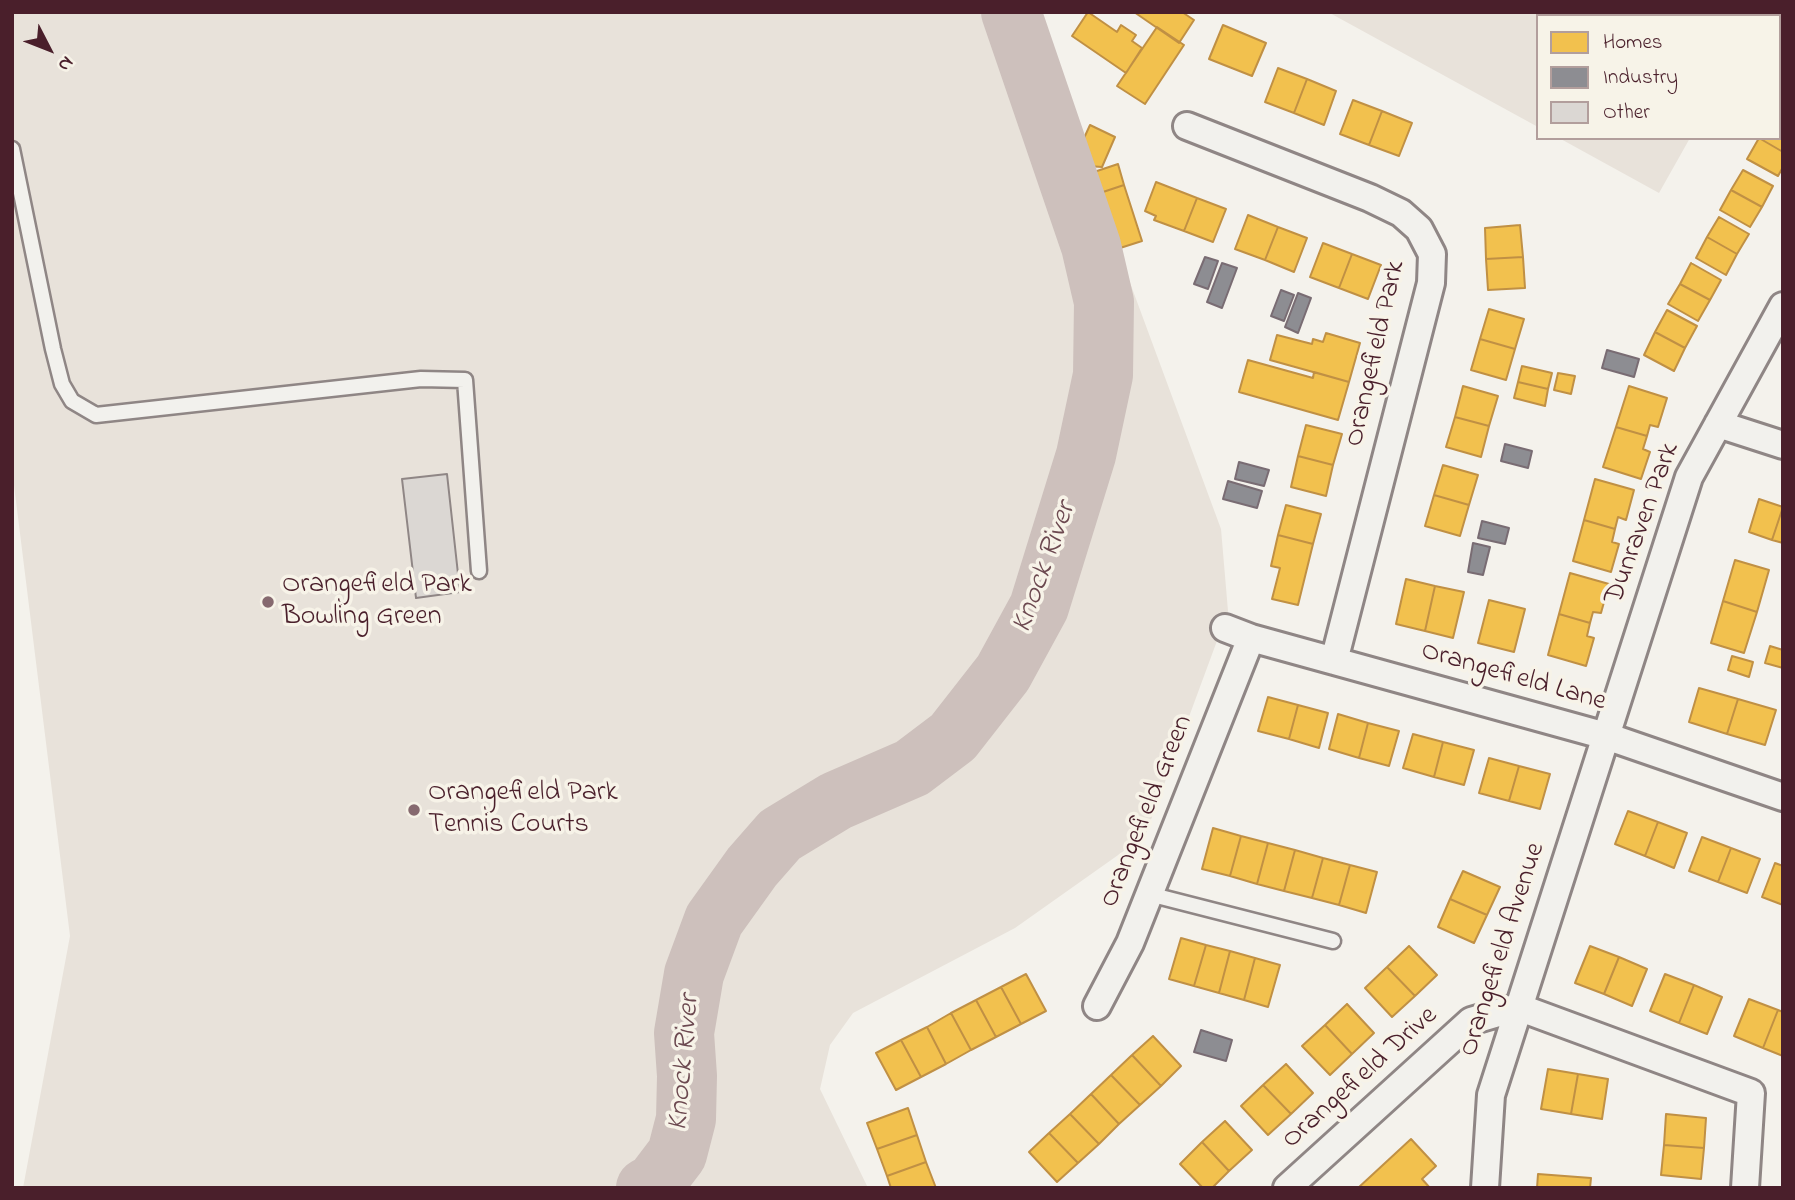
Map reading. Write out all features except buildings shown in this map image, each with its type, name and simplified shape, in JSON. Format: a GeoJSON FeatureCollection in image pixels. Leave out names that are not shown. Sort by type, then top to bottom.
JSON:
{"type":"FeatureCollection","features":[{"type":"Feature","properties":{"kind":"street","name":"Orangefield Park"},"geometry":{"type":"LineString","coordinates":[[1187,126],[1370,198],[1401,213],[1419,229],[1432,254],[1432,282],[1334,661]]}},
{"type":"Feature","properties":{"kind":"street","name":"Dunraven Park"},"geometry":{"type":"LineString","coordinates":[[1606,736],[1689,477],[1783,306]]}},
{"type":"Feature","properties":{"kind":"street"},"geometry":{"type":"LineString","coordinates":[[1718,424],[1783,445]]}},
{"type":"Feature","properties":{"kind":"street","name":"Orangefield Lane"},"geometry":{"type":"LineString","coordinates":[[1225,628],[1251,639],[1606,736],[1783,797]]}},
{"type":"Feature","properties":{"kind":"street","name":"Orangefield Green"},"geometry":{"type":"LineString","coordinates":[[1097,1006],[1130,943],[1251,639]]}},
{"type":"Feature","properties":{"kind":"street","name":"Orangefield Avenue"},"geometry":{"type":"LineString","coordinates":[[1485,1188],[1491,1095],[1606,736]]}},
{"type":"Feature","properties":{"kind":"street"},"geometry":{"type":"LineString","coordinates":[[1518,1007],[1751,1093],[1745,1188]]}},
{"type":"Feature","properties":{"kind":"street","name":"Orangefield Drive"},"geometry":{"type":"LineString","coordinates":[[1287,1188],[1471,1021],[1518,1007]]}},
{"type":"Feature","properties":{"kind":"lane"},"geometry":{"type":"LineString","coordinates":[[12,149],[52,349],[62,384],[72,401],[96,415],[421,379],[465,380],[479,571]]}},
{"type":"Feature","properties":{"kind":"lane"},"geometry":{"type":"LineString","coordinates":[[1149,894],[1333,941]]}},
{"type":"Feature","properties":{"kind":"shaded area"},"geometry":{"type":"Polygon","coordinates":[[[12,12],[1030,12],[1221,529],[1228,611],[1145,836],[1015,928],[853,1013],[830,1045],[820,1089],[868,1188],[23,1188],[70,936],[12,469],[12,12]]]}},
{"type":"Feature","properties":{"kind":"shaded area"},"geometry":{"type":"Polygon","coordinates":[[[1328,12],[1761,12],[1536,14],[1536,126],[1328,12]]]}},
{"type":"Feature","properties":{"kind":"shaded area"},"geometry":{"type":"Polygon","coordinates":[[[1563,140],[1689,140],[1659,193],[1563,140]]]}},
{"type":"Feature","properties":{"kind":"waterway","name":"Knock River"},"geometry":{"type":"LineString","coordinates":[[646,1188],[655,1183],[677,1154],[686,1119],[684,1033],[694,974],[714,920],[752,867],[780,835],[836,801],[912,768],[953,737],[1003,673],[1039,607],[1086,455],[1103,375],[1104,302],[1091,246],[1011,12]]}},
{"type":"Feature","properties":{"kind":"place","name":"Orangefield Park Bowling Green"},"geometry":{"type":"Point","coordinates":[268,602]}},
{"type":"Feature","properties":{"kind":"place","name":"Orangefield Park Tennis Courts"},"geometry":{"type":"Point","coordinates":[414,810]}}]}
